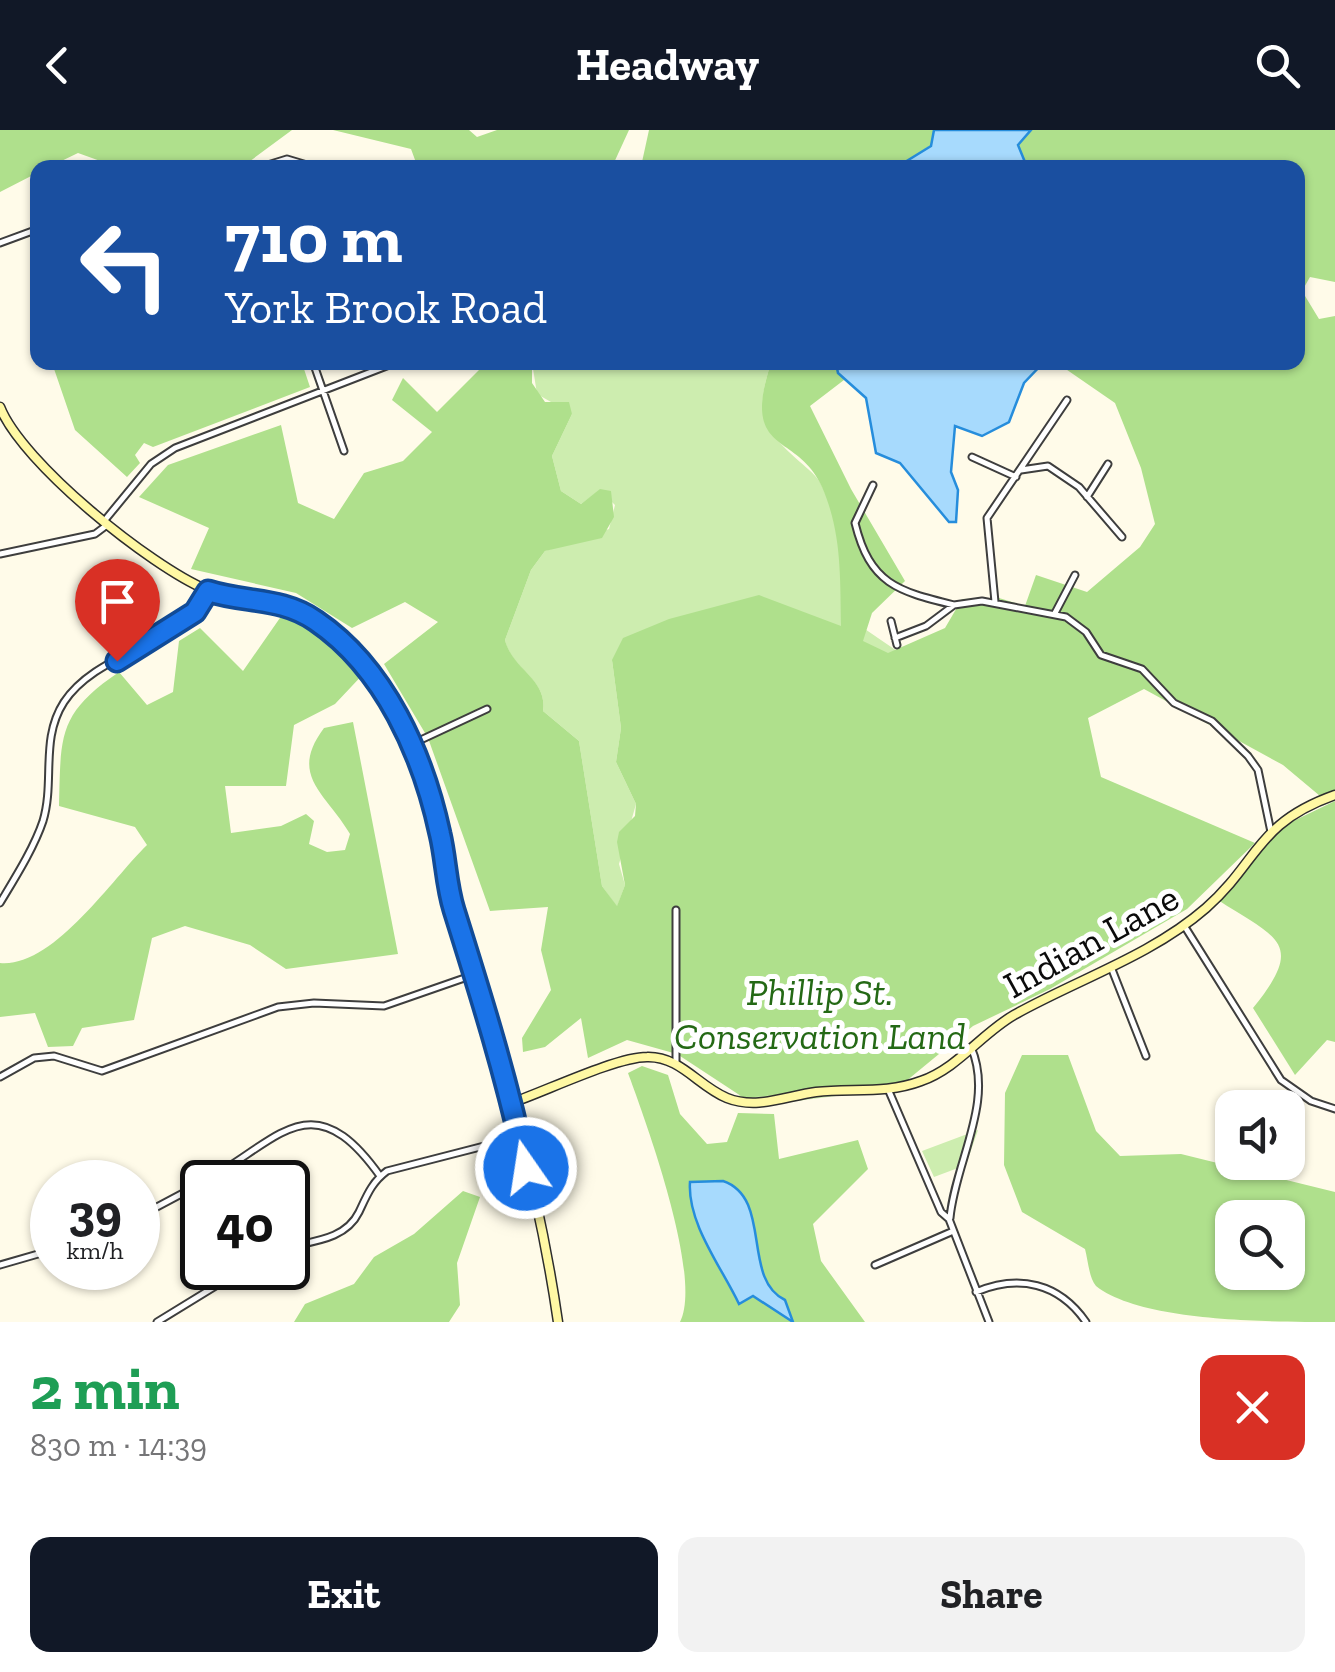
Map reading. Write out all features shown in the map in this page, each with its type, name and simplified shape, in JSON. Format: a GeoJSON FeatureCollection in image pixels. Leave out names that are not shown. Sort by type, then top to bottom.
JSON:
{"type":"FeatureCollection","features":[{"type":"Feature","properties":{"kind":"street"},"geometry":{"type":"LineString","coordinates":[[0,244],[30,232]]}},
{"type":"Feature","properties":{"kind":"street"},"geometry":{"type":"LineString","coordinates":[[315,370],[344,451]]}},
{"type":"Feature","properties":{"kind":"street"},"geometry":{"type":"LineString","coordinates":[[0,554],[95,534],[162,456],[376,370]]}},
{"type":"Feature","properties":{"kind":"street"},"geometry":{"type":"LineString","coordinates":[[995,603],[987,518],[1067,400]]}},
{"type":"Feature","properties":{"kind":"street"},"geometry":{"type":"LineString","coordinates":[[0,407],[24,447],[107,522],[148,553],[208,591],[232,598],[282,602],[321,624],[372,674],[409,745],[436,819],[454,908],[477,974],[550,1260],[558,1322]]}},
{"type":"Feature","properties":{"kind":"street"},"geometry":{"type":"LineString","coordinates":[[972,457],[1016,478]]}},
{"type":"Feature","properties":{"kind":"street"},"geometry":{"type":"LineString","coordinates":[[1087,498],[1108,464]]}},
{"type":"Feature","properties":{"kind":"street"},"geometry":{"type":"LineString","coordinates":[[1021,470],[1048,466],[1087,498],[1122,538]]}},
{"type":"Feature","properties":{"kind":"street"},"geometry":{"type":"LineString","coordinates":[[873,485],[855,523],[874,572],[891,585],[954,605],[995,603],[1055,613],[1077,623],[1101,654],[1142,669],[1174,703],[1212,721],[1248,756],[1258,770],[1270,832]]}},
{"type":"Feature","properties":{"kind":"street"},"geometry":{"type":"LineString","coordinates":[[1055,613],[1075,575]]}},
{"type":"Feature","properties":{"kind":"street"},"geometry":{"type":"LineString","coordinates":[[0,903],[43,820],[49,746],[54,721],[65,701],[91,676],[195,612],[208,591]]}},
{"type":"Feature","properties":{"kind":"street"},"geometry":{"type":"LineString","coordinates":[[891,621],[896,641],[926,626],[954,605]]}},
{"type":"Feature","properties":{"kind":"street"},"geometry":{"type":"LineString","coordinates":[[409,745],[487,710]]}},
{"type":"Feature","properties":{"kind":"street","name":"Indian Lane"},"geometry":{"type":"LineString","coordinates":[[676,1063],[719,1094],[746,1102],[822,1092],[888,1090],[932,1076],[1015,1014],[1111,966],[1183,924],[1212,903],[1270,832],[1296,811],[1335,796]]}},
{"type":"Feature","properties":{"kind":"street"},"geometry":{"type":"LineString","coordinates":[[510,1103],[640,1057],[676,1063],[676,910]]}},
{"type":"Feature","properties":{"kind":"street"},"geometry":{"type":"LineString","coordinates":[[1183,924],[1281,1080],[1311,1100],[1335,1109]]}},
{"type":"Feature","properties":{"kind":"street"},"geometry":{"type":"LineString","coordinates":[[1111,966],[1146,1056]]}},
{"type":"Feature","properties":{"kind":"street"},"geometry":{"type":"LineString","coordinates":[[0,1077],[34,1058],[54,1056],[102,1071],[278,1007],[314,1003],[384,1006],[477,974]]}},
{"type":"Feature","properties":{"kind":"street"},"geometry":{"type":"LineString","coordinates":[[971,1048],[979,1067],[980,1089],[958,1166],[950,1219],[951,1232],[989,1322]]}},
{"type":"Feature","properties":{"kind":"street"},"geometry":{"type":"LineString","coordinates":[[888,1090],[941,1212],[950,1219]]}},
{"type":"Feature","properties":{"kind":"street"},"geometry":{"type":"LineString","coordinates":[[235,1160],[265,1139],[321,1126],[337,1128],[356,1142],[380,1176]]}},
{"type":"Feature","properties":{"kind":"street"},"geometry":{"type":"LineString","coordinates":[[310,1243],[326,1240],[352,1224],[380,1176],[407,1164],[519,1137]]}},
{"type":"Feature","properties":{"kind":"street"},"geometry":{"type":"LineString","coordinates":[[875,1265],[951,1232]]}},
{"type":"Feature","properties":{"kind":"street"},"geometry":{"type":"LineString","coordinates":[[0,1265],[30,1256]]}},
{"type":"Feature","properties":{"kind":"street"},"geometry":{"type":"LineString","coordinates":[[976,1292],[1018,1282],[1050,1288],[1086,1322]]}},
{"type":"Feature","properties":{"kind":"street"},"geometry":{"type":"LineString","coordinates":[[156,1322],[208,1290]]}},
{"type":"Feature","properties":{"kind":"green space"},"geometry":{"type":"Polygon","coordinates":[[[0,130],[292,130],[251,160],[98,160],[78,153],[64,160],[30,160],[30,177],[0,192],[0,130]]]}},
{"type":"Feature","properties":{"kind":"green space"},"geometry":{"type":"Polygon","coordinates":[[[333,130],[469,130],[477,137],[497,130],[629,130],[615,160],[415,160],[411,149],[333,130]]]}},
{"type":"Feature","properties":{"kind":"green space"},"geometry":{"type":"Polygon","coordinates":[[[649,130],[934,130],[931,145],[908,160],[642,160],[649,130]]]}},
{"type":"Feature","properties":{"kind":"green space"},"geometry":{"type":"Polygon","coordinates":[[[1031,130],[1335,130],[1335,282],[1310,277],[1305,286],[1305,160],[1024,160],[1018,145],[1031,130]]]}},
{"type":"Feature","properties":{"kind":"green space","name":"Phillip St. Conservation Land"},"geometry":{"type":"Polygon","coordinates":[[[1305,296],[1319,319],[1335,316],[1335,790],[1320,796],[1283,765],[1144,689],[1088,718],[1101,777],[1255,843],[1187,909],[1050,989],[973,1026],[905,1082],[744,1098],[677,1054],[627,1040],[588,1058],[581,1018],[545,1047],[523,1052],[522,1038],[551,990],[541,950],[548,907],[490,911],[428,738],[384,664],[438,622],[405,602],[352,628],[296,593],[191,569],[209,528],[139,497],[168,465],[281,425],[298,503],[334,519],[364,473],[403,461],[432,432],[392,400],[403,378],[437,412],[479,370],[532,370],[532,383],[545,402],[569,402],[572,414],[552,456],[561,491],[581,504],[600,489],[611,491],[614,517],[602,538],[545,551],[531,570],[505,640],[540,690],[543,711],[579,741],[602,886],[617,906],[625,885],[617,842],[619,832],[635,816],[636,804],[616,762],[621,728],[612,660],[623,638],[669,619],[759,595],[841,626],[839,555],[829,504],[811,469],[767,429],[762,414],[769,370],[839,370],[844,380],[810,406],[851,489],[905,581],[872,613],[863,641],[888,653],[945,628],[962,599],[999,598],[1025,606],[1036,575],[1087,592],[1140,547],[1155,524],[1141,468],[1115,403],[1067,370],[1305,370],[1305,296]]]}},
{"type":"Feature","properties":{"kind":"green space"},"geometry":{"type":"Polygon","coordinates":[[[54,370],[304,370],[310,387],[153,447],[144,443],[135,455],[140,463],[127,477],[75,430],[54,370]]]}},
{"type":"Feature","properties":{"kind":"green space","name":"Phillip St. Conservation Land"},"geometry":{"type":"Polygon","coordinates":[[[533,370],[769,370],[763,407],[769,429],[821,484],[845,553],[859,625],[897,651],[890,968],[907,1087],[765,1105],[739,1098],[750,946],[612,660],[621,728],[616,762],[636,804],[619,864],[625,885],[617,907],[602,886],[579,741],[543,711],[540,690],[514,659],[505,640],[531,570],[545,551],[609,529],[615,505],[600,490],[581,504],[561,491],[552,456],[572,414],[537,394],[533,370]]]}},
{"type":"Feature","properties":{"kind":"green space"},"geometry":{"type":"Polygon","coordinates":[[[293,607],[368,669],[335,704],[294,725],[286,786],[225,786],[231,833],[281,826],[306,814],[314,821],[309,844],[327,852],[345,850],[350,834],[314,784],[310,759],[324,728],[353,722],[398,954],[286,969],[250,945],[185,926],[152,938],[134,1020],[82,1028],[73,1046],[48,1047],[35,1013],[0,1017],[0,963],[20,961],[60,937],[147,845],[135,827],[59,806],[60,761],[66,728],[73,714],[119,672],[147,705],[173,692],[179,641],[200,628],[243,671],[282,615],[293,607]]]}},
{"type":"Feature","properties":{"kind":"green space"},"geometry":{"type":"Polygon","coordinates":[[[1335,801],[1335,1042],[1327,1040],[1295,1075],[1253,1008],[1278,969],[1281,955],[1277,944],[1269,933],[1218,900],[1283,826],[1335,801]]]}},
{"type":"Feature","properties":{"kind":"green space"},"geometry":{"type":"Polygon","coordinates":[[[1022,1055],[1068,1055],[1096,1131],[1120,1156],[1181,1154],[1215,1162],[1215,1180],[1286,1180],[1335,1192],[1335,1322],[1208,1318],[1143,1307],[1117,1298],[1096,1286],[1085,1249],[1022,1212],[1004,1165],[1005,1093],[1022,1055]]]}},
{"type":"Feature","properties":{"kind":"green space"},"geometry":{"type":"Polygon","coordinates":[[[642,1066],[668,1075],[680,1114],[707,1144],[727,1142],[738,1113],[774,1114],[779,1159],[858,1140],[868,1169],[813,1224],[821,1261],[865,1322],[680,1322],[685,1300],[678,1236],[628,1073],[642,1066]]]}},
{"type":"Feature","properties":{"kind":"green space"},"geometry":{"type":"Polygon","coordinates":[[[978,1130],[966,1165],[934,1177],[922,1151],[978,1130]]]}},
{"type":"Feature","properties":{"kind":"green space"},"geometry":{"type":"Polygon","coordinates":[[[463,1191],[480,1197],[457,1263],[460,1305],[449,1322],[294,1322],[305,1304],[354,1284],[374,1257],[414,1234],[463,1191]]]}},
{"type":"Feature","properties":{"kind":"water"},"geometry":{"type":"Polygon","coordinates":[[[934,130],[1031,130],[1018,145],[1024,160],[908,160],[931,146],[934,130]]]}},
{"type":"Feature","properties":{"kind":"water"},"geometry":{"type":"Polygon","coordinates":[[[837,370],[1036,370],[1024,383],[1009,422],[982,436],[955,426],[951,472],[958,490],[956,522],[949,522],[900,463],[876,453],[866,398],[837,370]]]}},
{"type":"Feature","properties":{"kind":"water"},"geometry":{"type":"Polygon","coordinates":[[[723,1181],[738,1190],[748,1204],[764,1275],[772,1290],[785,1300],[793,1322],[753,1296],[739,1304],[707,1245],[694,1213],[690,1182],[723,1181]]]}},
{"type":"Feature","properties":{"kind":"route"},"geometry":{"type":"LineString","coordinates":[[117,661],[195,612],[208,591],[232,598],[282,602],[321,624],[366,666],[396,713],[426,786],[442,838],[446,879],[492,1024],[526,1168]]}}]}
